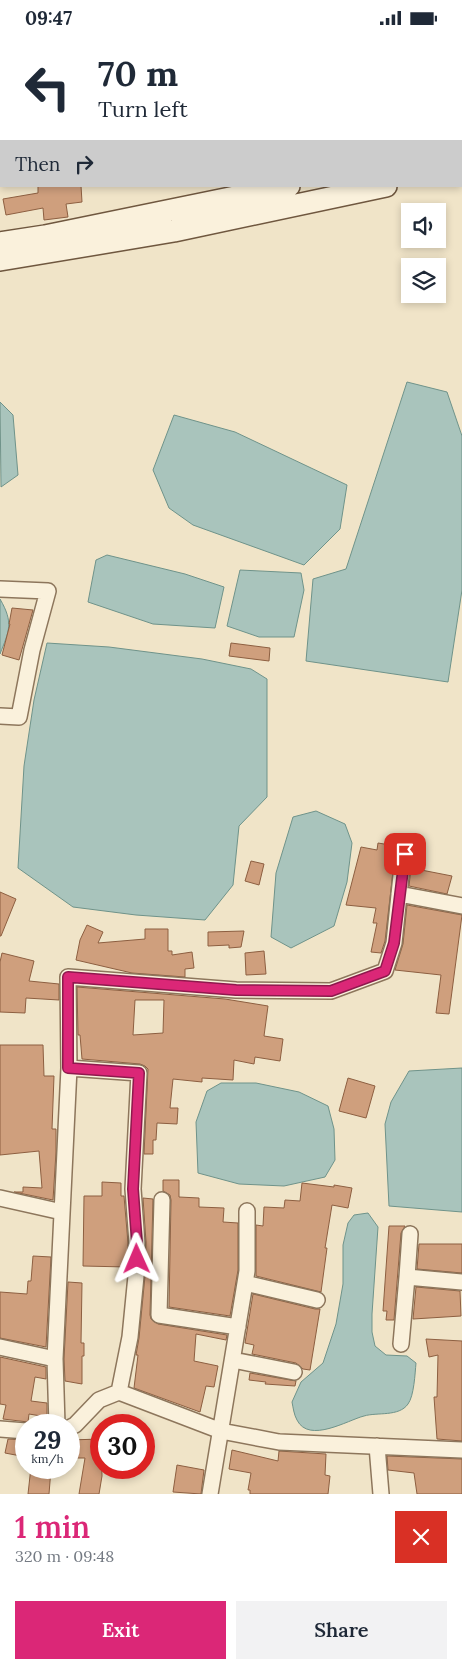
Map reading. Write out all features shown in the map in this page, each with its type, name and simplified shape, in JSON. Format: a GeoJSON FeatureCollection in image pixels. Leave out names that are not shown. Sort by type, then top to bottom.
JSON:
{"type":"FeatureCollection","features":[{"type":"Feature","properties":{"kind":"main road"},"geometry":{"type":"LineString","coordinates":[[0,243],[45,236],[284,187]]}},
{"type":"Feature","properties":{"kind":"main road"},"geometry":{"type":"LineString","coordinates":[[0,260],[174,231],[381,187]]}},
{"type":"Feature","properties":{"kind":"street"},"geometry":{"type":"LineString","coordinates":[[0,589],[48,591],[32,650],[19,717],[0,716]]}},
{"type":"Feature","properties":{"kind":"street"},"geometry":{"type":"LineString","coordinates":[[58,1414],[55,1359],[68,1068],[68,977],[236,990],[331,991],[385,971],[394,943],[402,867],[408,842]]}},
{"type":"Feature","properties":{"kind":"street"},"geometry":{"type":"LineString","coordinates":[[399,894],[462,906]]}},
{"type":"Feature","properties":{"kind":"street"},"geometry":{"type":"LineString","coordinates":[[68,1068],[139,1073],[133,1189],[137,1243],[136,1276],[130,1337],[119,1392]]}},
{"type":"Feature","properties":{"kind":"street"},"geometry":{"type":"LineString","coordinates":[[0,1198],[62,1212]]}},
{"type":"Feature","properties":{"kind":"street"},"geometry":{"type":"LineString","coordinates":[[162,1200],[159,1315],[238,1327]]}},
{"type":"Feature","properties":{"kind":"street"},"geometry":{"type":"LineString","coordinates":[[210,1494],[247,1271],[247,1211]]}},
{"type":"Feature","properties":{"kind":"street"},"geometry":{"type":"LineString","coordinates":[[401,1344],[410,1234]]}},
{"type":"Feature","properties":{"kind":"street"},"geometry":{"type":"LineString","coordinates":[[407,1277],[462,1282]]}},
{"type":"Feature","properties":{"kind":"street"},"geometry":{"type":"LineString","coordinates":[[245,1283],[317,1300]]}},
{"type":"Feature","properties":{"kind":"street"},"geometry":{"type":"LineString","coordinates":[[0,1347],[55,1359]]}},
{"type":"Feature","properties":{"kind":"street"},"geometry":{"type":"LineString","coordinates":[[233,1359],[294,1372]]}},
{"type":"Feature","properties":{"kind":"street"},"geometry":{"type":"LineString","coordinates":[[80,1420],[99,1400],[119,1392],[221,1431],[279,1442],[462,1450]]}},
{"type":"Feature","properties":{"kind":"street"},"geometry":{"type":"LineString","coordinates":[[0,1429],[15,1430]]}},
{"type":"Feature","properties":{"kind":"street"},"geometry":{"type":"LineString","coordinates":[[377,1446],[381,1494]]}},
{"type":"Feature","properties":{"kind":"water"},"geometry":{"type":"Polygon","coordinates":[[[407,382],[447,392],[462,436],[462,590],[448,682],[306,661],[313,579],[346,569],[407,382]]]}},
{"type":"Feature","properties":{"kind":"water"},"geometry":{"type":"Polygon","coordinates":[[[0,402],[13,415],[18,475],[1,487],[0,402]]]}},
{"type":"Feature","properties":{"kind":"water"},"geometry":{"type":"Polygon","coordinates":[[[174,415],[235,432],[347,485],[340,529],[304,565],[193,525],[169,508],[153,470],[174,415]]]}},
{"type":"Feature","properties":{"kind":"water"},"geometry":{"type":"Polygon","coordinates":[[[107,555],[185,574],[224,587],[215,628],[153,624],[88,602],[96,560],[107,555]]]}},
{"type":"Feature","properties":{"kind":"water"},"geometry":{"type":"Polygon","coordinates":[[[240,570],[301,573],[304,590],[294,637],[259,637],[227,626],[240,570]]]}},
{"type":"Feature","properties":{"kind":"water"},"geometry":{"type":"Polygon","coordinates":[[[0,599],[7,614],[9,627],[0,654],[0,599]]]}},
{"type":"Feature","properties":{"kind":"water"},"geometry":{"type":"Polygon","coordinates":[[[47,643],[109,647],[202,659],[251,669],[267,679],[267,797],[239,826],[233,885],[205,920],[136,915],[73,907],[18,868],[24,766],[34,700],[47,643]]]}},
{"type":"Feature","properties":{"kind":"water"},"geometry":{"type":"Polygon","coordinates":[[[316,811],[345,824],[352,843],[347,882],[334,926],[291,948],[271,937],[276,873],[293,817],[316,811]]]}},
{"type":"Feature","properties":{"kind":"water"},"geometry":{"type":"Polygon","coordinates":[[[462,1068],[462,1212],[389,1206],[385,1124],[391,1102],[409,1071],[462,1068]]]}},
{"type":"Feature","properties":{"kind":"water"},"geometry":{"type":"Polygon","coordinates":[[[221,1083],[256,1083],[299,1092],[328,1106],[334,1129],[335,1160],[325,1177],[284,1186],[239,1184],[198,1173],[196,1122],[207,1091],[221,1083]]]}},
{"type":"Feature","properties":{"kind":"water"},"geometry":{"type":"Polygon","coordinates":[[[368,1213],[378,1227],[372,1314],[372,1332],[375,1346],[386,1355],[407,1356],[416,1363],[412,1396],[408,1404],[399,1411],[364,1416],[329,1429],[310,1430],[303,1427],[297,1420],[292,1402],[301,1382],[323,1363],[336,1324],[343,1284],[343,1245],[348,1223],[354,1215],[368,1213]]]}},
{"type":"Feature","properties":{"kind":"building"},"geometry":{"type":"Polygon","coordinates":[[[38,187],[81,187],[82,202],[66,204],[68,217],[44,220],[43,208],[6,215],[3,199],[38,193],[38,187]]]}},
{"type":"Feature","properties":{"kind":"building"},"geometry":{"type":"Polygon","coordinates":[[[12,608],[33,610],[19,660],[2,655],[12,608]]]}},
{"type":"Feature","properties":{"kind":"building"},"geometry":{"type":"Polygon","coordinates":[[[231,643],[270,648],[269,661],[229,656],[231,643]]]}},
{"type":"Feature","properties":{"kind":"building"},"geometry":{"type":"Polygon","coordinates":[[[378,843],[396,846],[385,941],[381,953],[371,952],[377,923],[373,923],[376,908],[346,905],[361,847],[377,850],[378,843]]]}},
{"type":"Feature","properties":{"kind":"building"},"geometry":{"type":"Polygon","coordinates":[[[251,861],[264,864],[259,885],[245,881],[251,861]]]}},
{"type":"Feature","properties":{"kind":"building"},"geometry":{"type":"Polygon","coordinates":[[[411,868],[452,876],[447,894],[409,886],[411,868]]]}},
{"type":"Feature","properties":{"kind":"building"},"geometry":{"type":"Polygon","coordinates":[[[0,892],[16,899],[1,936],[0,936],[0,892]]]}},
{"type":"Feature","properties":{"kind":"building"},"geometry":{"type":"Polygon","coordinates":[[[407,905],[462,915],[449,1014],[436,1013],[441,975],[395,970],[403,944],[407,905]]]}},
{"type":"Feature","properties":{"kind":"building"},"geometry":{"type":"Polygon","coordinates":[[[87,925],[103,932],[98,943],[145,939],[145,929],[168,929],[168,951],[172,951],[172,955],[192,952],[194,968],[185,969],[185,977],[132,973],[76,960],[80,940],[87,925]]]}},
{"type":"Feature","properties":{"kind":"building"},"geometry":{"type":"Polygon","coordinates":[[[244,931],[241,947],[229,948],[229,945],[208,946],[208,932],[244,931]]]}},
{"type":"Feature","properties":{"kind":"building"},"geometry":{"type":"Polygon","coordinates":[[[264,951],[266,974],[246,975],[245,953],[264,951]]]}},
{"type":"Feature","properties":{"kind":"building"},"geometry":{"type":"Polygon","coordinates":[[[2,953],[34,961],[29,981],[59,984],[59,1000],[26,998],[25,1013],[0,1012],[0,962],[2,953]]]}},
{"type":"Feature","properties":{"kind":"building"},"geometry":{"type":"Polygon","coordinates":[[[77,987],[225,999],[268,1006],[264,1036],[283,1039],[280,1061],[255,1057],[254,1064],[234,1060],[233,1080],[202,1078],[202,1082],[173,1079],[170,1108],[178,1108],[177,1124],[157,1123],[156,1140],[153,1140],[153,1154],[144,1154],[148,1069],[140,1064],[82,1059],[80,1035],[78,1035],[77,987]],[[135,1000],[133,1035],[163,1033],[164,1000],[135,1000]]]}},
{"type":"Feature","properties":{"kind":"building"},"geometry":{"type":"Polygon","coordinates":[[[0,1045],[43,1045],[44,1076],[54,1076],[52,1129],[56,1129],[56,1152],[53,1200],[14,1192],[23,1192],[23,1187],[42,1188],[39,1151],[0,1155],[0,1045]]]}},
{"type":"Feature","properties":{"kind":"building"},"geometry":{"type":"Polygon","coordinates":[[[348,1078],[375,1086],[366,1118],[339,1111],[348,1078]]]}},
{"type":"Feature","properties":{"kind":"building"},"geometry":{"type":"Polygon","coordinates":[[[163,1180],[179,1180],[179,1197],[199,1198],[199,1207],[224,1208],[223,1222],[238,1223],[238,1270],[230,1316],[169,1307],[171,1200],[170,1195],[163,1191],[163,1180]]]}},
{"type":"Feature","properties":{"kind":"building"},"geometry":{"type":"Polygon","coordinates":[[[102,1182],[121,1183],[121,1196],[124,1196],[128,1243],[127,1267],[83,1266],[84,1196],[102,1196],[102,1182]]]}},
{"type":"Feature","properties":{"kind":"building"},"geometry":{"type":"Polygon","coordinates":[[[302,1183],[352,1188],[348,1208],[332,1205],[325,1248],[327,1248],[321,1292],[256,1276],[256,1225],[263,1226],[264,1207],[284,1208],[285,1200],[300,1201],[302,1183]]]}},
{"type":"Feature","properties":{"kind":"building"},"geometry":{"type":"Polygon","coordinates":[[[143,1198],[153,1199],[151,1319],[158,1324],[227,1335],[226,1340],[196,1334],[194,1361],[218,1366],[214,1387],[206,1386],[200,1412],[134,1388],[145,1276],[146,1242],[143,1198]]]}},
{"type":"Feature","properties":{"kind":"building"},"geometry":{"type":"Polygon","coordinates":[[[389,1226],[405,1226],[401,1233],[394,1320],[386,1320],[387,1311],[383,1311],[389,1226]]]}},
{"type":"Feature","properties":{"kind":"building"},"geometry":{"type":"Polygon","coordinates":[[[419,1244],[462,1244],[462,1273],[417,1269],[419,1244]]]}},
{"type":"Feature","properties":{"kind":"building"},"geometry":{"type":"Polygon","coordinates":[[[33,1256],[51,1257],[46,1347],[0,1338],[0,1292],[27,1294],[28,1281],[31,1281],[33,1256]]]}},
{"type":"Feature","properties":{"kind":"building"},"geometry":{"type":"Polygon","coordinates":[[[68,1282],[82,1283],[81,1343],[84,1343],[84,1356],[82,1356],[82,1384],[65,1381],[64,1359],[68,1282]]]}},
{"type":"Feature","properties":{"kind":"building"},"geometry":{"type":"Polygon","coordinates":[[[416,1287],[460,1291],[461,1316],[413,1319],[416,1287]]]}},
{"type":"Feature","properties":{"kind":"building"},"geometry":{"type":"Polygon","coordinates":[[[253,1294],[320,1309],[310,1370],[303,1369],[296,1363],[252,1354],[254,1345],[245,1343],[253,1294]]]}},
{"type":"Feature","properties":{"kind":"building"},"geometry":{"type":"Polygon","coordinates":[[[426,1339],[462,1341],[462,1441],[437,1439],[434,1397],[437,1397],[438,1355],[429,1357],[426,1339]]]}},
{"type":"Feature","properties":{"kind":"building"},"geometry":{"type":"Polygon","coordinates":[[[0,1357],[46,1367],[46,1379],[35,1377],[31,1401],[47,1403],[47,1414],[15,1414],[15,1420],[3,1419],[6,1405],[0,1404],[0,1357]]]}},
{"type":"Feature","properties":{"kind":"building"},"geometry":{"type":"Polygon","coordinates":[[[250,1373],[296,1381],[295,1386],[265,1384],[266,1382],[249,1380],[250,1373]]]}},
{"type":"Feature","properties":{"kind":"building"},"geometry":{"type":"Polygon","coordinates":[[[8,1439],[15,1439],[15,1455],[5,1453],[8,1439]]]}},
{"type":"Feature","properties":{"kind":"building"},"geometry":{"type":"Polygon","coordinates":[[[90,1439],[90,1479],[102,1479],[99,1494],[79,1494],[85,1458],[80,1458],[80,1440],[90,1439]]]}},
{"type":"Feature","properties":{"kind":"building"},"geometry":{"type":"Polygon","coordinates":[[[232,1450],[278,1461],[279,1451],[326,1454],[325,1475],[330,1476],[328,1494],[250,1494],[250,1490],[248,1490],[251,1473],[229,1469],[232,1450]]]}},
{"type":"Feature","properties":{"kind":"building"},"geometry":{"type":"Polygon","coordinates":[[[387,1456],[462,1459],[462,1494],[417,1494],[414,1473],[388,1470],[387,1456]]]}},
{"type":"Feature","properties":{"kind":"building"},"geometry":{"type":"Polygon","coordinates":[[[177,1465],[204,1470],[201,1494],[173,1492],[177,1465]]]}},
{"type":"Feature","properties":{"kind":"building"},"geometry":{"type":"Polygon","coordinates":[[[30,1479],[50,1479],[49,1494],[28,1494],[30,1479]]]}},
{"type":"Feature","properties":{"kind":"route"},"geometry":{"type":"LineString","coordinates":[[137,1259],[133,1189],[139,1073],[68,1068],[68,977],[236,990],[331,991],[385,971],[394,943],[405,854]]}}]}
